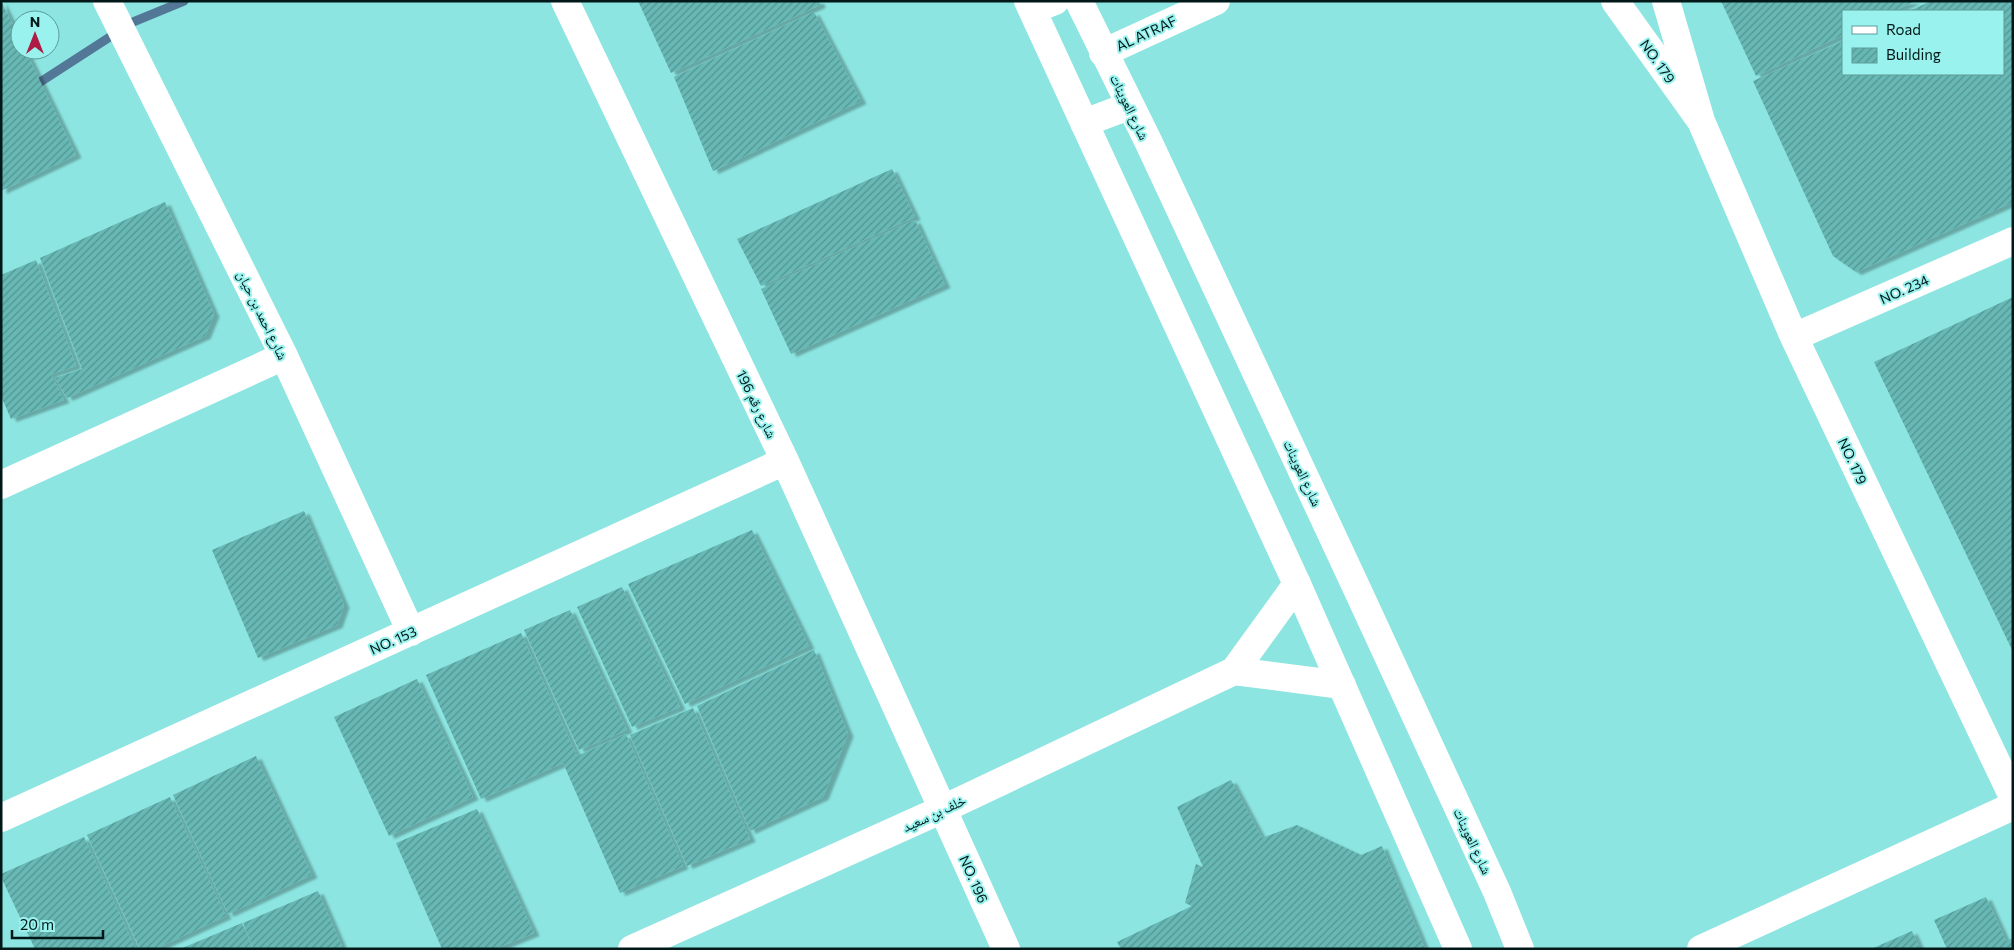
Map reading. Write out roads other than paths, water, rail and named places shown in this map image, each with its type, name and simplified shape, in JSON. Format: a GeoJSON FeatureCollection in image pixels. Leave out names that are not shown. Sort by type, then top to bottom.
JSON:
{"type":"FeatureCollection","features":[{"type":"Feature","properties":{"kind":"street","name":"شارع احمد بن حيان"},"geometry":{"type":"LineString","coordinates":[[107,1],[284,356],[411,632]]}},
{"type":"Feature","properties":{"kind":"street","name":"شارع رقم 196"},"geometry":{"type":"LineString","coordinates":[[565,1],[784,461],[943,809]]}},
{"type":"Feature","properties":{"kind":"street","name":"شارع العوينات"},"geometry":{"type":"LineString","coordinates":[[1079,1],[1358,591],[1497,892],[1520,949]]}},
{"type":"Feature","properties":{"kind":"street","name":"AL ATRAF"},"geometry":{"type":"LineString","coordinates":[[1104,53],[1216,1]]}},
{"type":"Feature","properties":{"kind":"street","name":"NO. 179"},"geometry":{"type":"LineString","coordinates":[[1615,1],[1700,121]]}},
{"type":"Feature","properties":{"kind":"street","name":"NO. 179"},"geometry":{"type":"LineString","coordinates":[[1666,1],[1700,121],[1794,336],[2013,797]]}},
{"type":"Feature","properties":{"kind":"street"},"geometry":{"type":"LineString","coordinates":[[1038,4],[1084,124],[1297,584],[1458,949]]}},
{"type":"Feature","properties":{"kind":"street"},"geometry":{"type":"LineString","coordinates":[[1084,124],[1130,106]]}},
{"type":"Feature","properties":{"kind":"street","name":"NO. 234"},"geometry":{"type":"LineString","coordinates":[[1794,336],[2013,241]]}},
{"type":"Feature","properties":{"kind":"street"},"geometry":{"type":"LineString","coordinates":[[1,485],[284,356]]}},
{"type":"Feature","properties":{"kind":"street","name":"NO. 153"},"geometry":{"type":"LineString","coordinates":[[1,818],[784,461]]}},
{"type":"Feature","properties":{"kind":"street","name":"خلف بن سعيد"},"geometry":{"type":"LineString","coordinates":[[632,949],[943,809],[1234,671],[1297,584]]}},
{"type":"Feature","properties":{"kind":"street"},"geometry":{"type":"LineString","coordinates":[[1234,671],[1342,685]]}},
{"type":"Feature","properties":{"kind":"street"},"geometry":{"type":"LineString","coordinates":[[1701,949],[2013,806]]}},
{"type":"Feature","properties":{"kind":"street","name":"NO. 196"},"geometry":{"type":"LineString","coordinates":[[943,809],[1006,949]]}},
{"type":"Feature","properties":{"kind":"waterway"},"geometry":{"type":"LineString","coordinates":[[31,88],[133,22],[184,1]]}}]}
